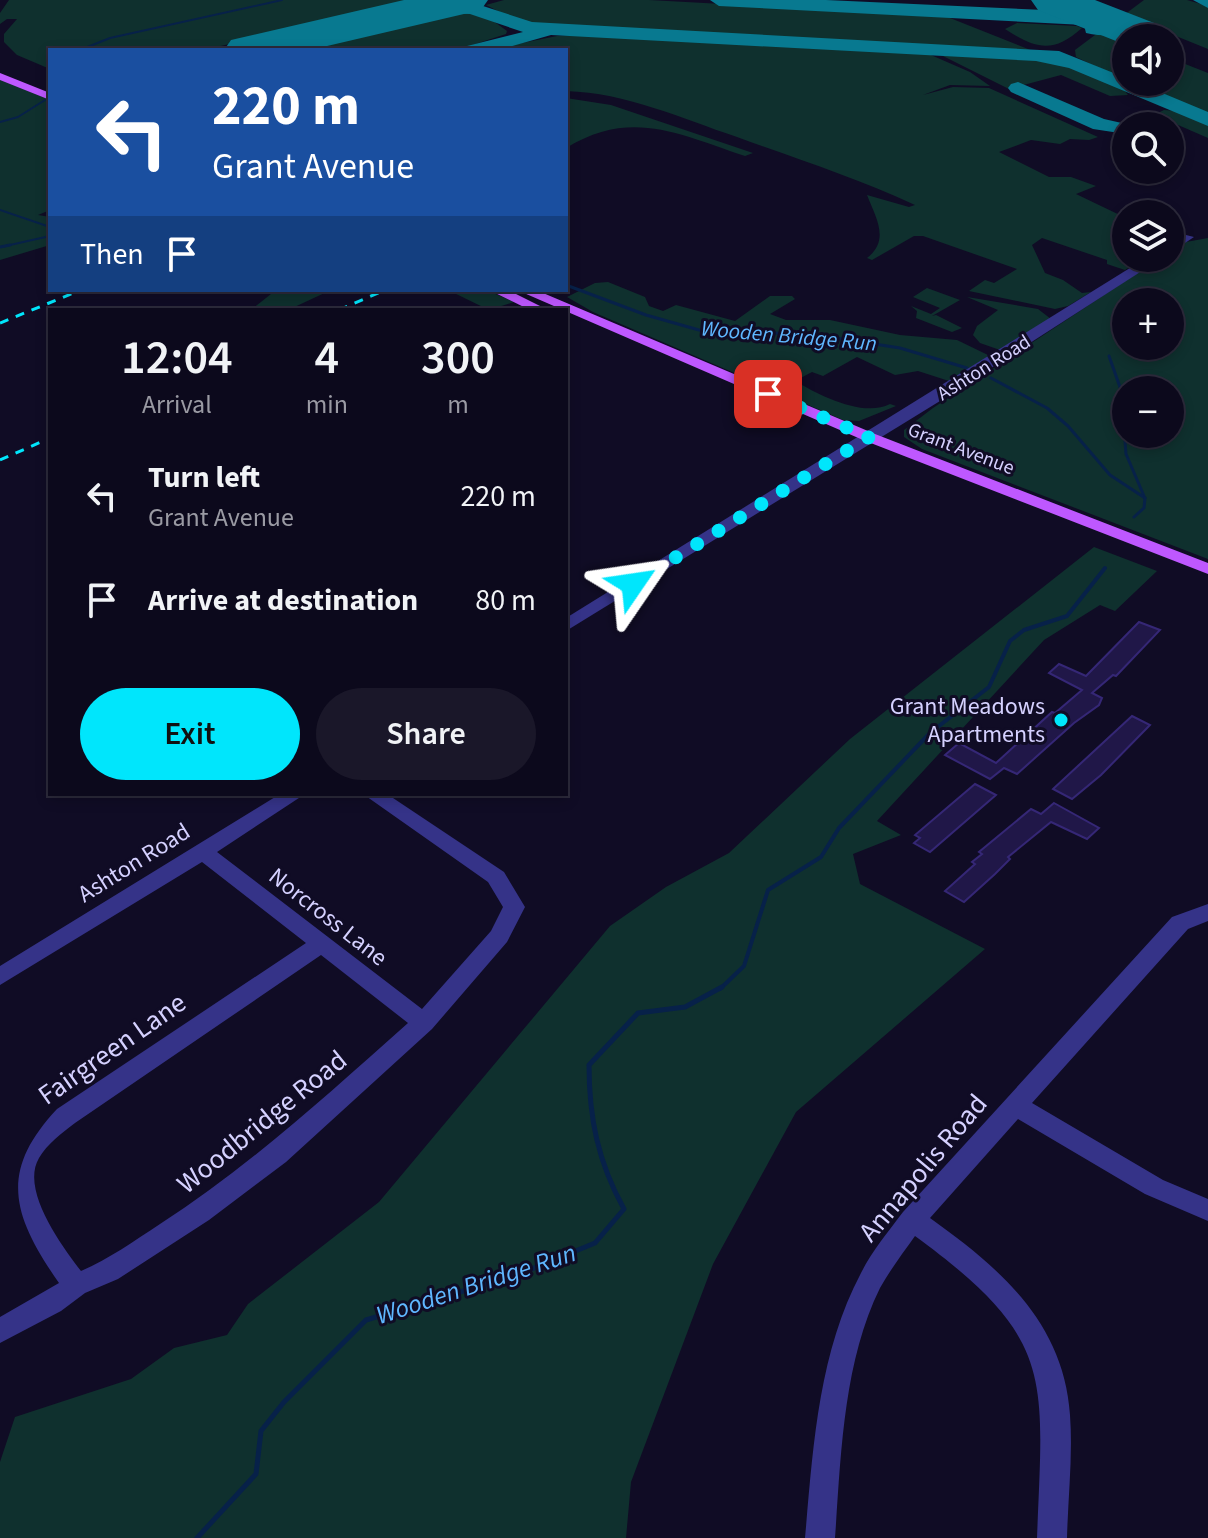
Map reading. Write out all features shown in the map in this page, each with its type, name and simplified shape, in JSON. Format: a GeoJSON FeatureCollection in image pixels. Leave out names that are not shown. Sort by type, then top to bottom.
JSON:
{"type":"FeatureCollection","features":[{"type":"Feature","properties":{"kind":"main road"},"geometry":{"type":"LineString","coordinates":[[0,67],[48,86]]}},
{"type":"Feature","properties":{"kind":"main road"},"geometry":{"type":"LineString","coordinates":[[0,76],[48,96]]}},
{"type":"Feature","properties":{"kind":"main road"},"geometry":{"type":"LineString","coordinates":[[501,292],[537,308]]}},
{"type":"Feature","properties":{"kind":"main road","name":"Grant Avenue"},"geometry":{"type":"LineString","coordinates":[[528,292],[561,308]]}},
{"type":"Feature","properties":{"kind":"main road","name":"Grant Avenue"},"geometry":{"type":"LineString","coordinates":[[568,312],[864,440],[1082,527],[1208,582]]}},
{"type":"Feature","properties":{"kind":"main road","name":"Grant Avenue"},"geometry":{"type":"LineString","coordinates":[[568,321],[614,334]]}},
{"type":"Feature","properties":{"kind":"main road","name":"Grant Avenue"},"geometry":{"type":"LineString","coordinates":[[1082,527],[1208,569]]}},
{"type":"Feature","properties":{"kind":"street","name":"Ashton Road"},"geometry":{"type":"LineString","coordinates":[[568,625],[864,440],[979,373],[1134,272]]}},
{"type":"Feature","properties":{"kind":"street","name":"Ashton Road"},"geometry":{"type":"LineString","coordinates":[[0,977],[292,796]]}},
{"type":"Feature","properties":{"kind":"street","name":"Woodbridge Road"},"geometry":{"type":"LineString","coordinates":[[0,1331],[52,1303],[76,1285],[109,1271],[277,1155],[424,1023],[499,936],[514,907],[496,877],[376,796]]}},
{"type":"Feature","properties":{"kind":"street","name":"Norcross Lane"},"geometry":{"type":"LineString","coordinates":[[202,851],[319,945],[424,1023]]}},
{"type":"Feature","properties":{"kind":"street","name":"Annapolis Road"},"geometry":{"type":"LineString","coordinates":[[820,1538],[830,1429],[847,1344],[865,1290],[912,1220],[1180,923],[1208,912]]}},
{"type":"Feature","properties":{"kind":"street","name":"Fairgreen Lane"},"geometry":{"type":"LineString","coordinates":[[76,1285],[62,1267],[25,1197],[20,1179],[23,1163],[32,1147],[66,1116],[319,945]]}},
{"type":"Feature","properties":{"kind":"street"},"geometry":{"type":"LineString","coordinates":[[1015,1105],[1154,1187],[1208,1210]]}},
{"type":"Feature","properties":{"kind":"street"},"geometry":{"type":"LineString","coordinates":[[912,1220],[1000,1287],[1032,1327],[1053,1381],[1056,1414],[1052,1538]]}},
{"type":"Feature","properties":{"kind":"green space"},"geometry":{"type":"Polygon","coordinates":[[[9,0],[424,0],[212,48],[48,48],[48,68],[17,55],[4,42],[4,34],[17,19],[7,19],[0,24],[0,13],[9,0]]]}},
{"type":"Feature","properties":{"kind":"green space"},"geometry":{"type":"Polygon","coordinates":[[[504,0],[649,0],[945,16],[1033,51],[535,25],[519,22],[486,5],[504,0]]]}},
{"type":"Feature","properties":{"kind":"green space"},"geometry":{"type":"Polygon","coordinates":[[[1144,0],[1187,0],[1208,6],[1208,49],[1184,39],[1184,24],[1146,24],[1124,15],[1144,0]]]}},
{"type":"Feature","properties":{"kind":"green space"},"geometry":{"type":"Polygon","coordinates":[[[467,9],[485,15],[507,31],[506,34],[463,48],[298,48],[467,9]]]}},
{"type":"Feature","properties":{"kind":"green space"},"geometry":{"type":"Polygon","coordinates":[[[1017,23],[1082,28],[1062,42],[1044,46],[1026,41],[1005,29],[1017,23]]]}},
{"type":"Feature","properties":{"kind":"green space"},"geometry":{"type":"Polygon","coordinates":[[[1099,32],[1112,36],[1112,74],[1076,57],[1075,50],[1099,32]]]}},
{"type":"Feature","properties":{"kind":"green space"},"geometry":{"type":"Polygon","coordinates":[[[591,35],[924,52],[970,72],[990,86],[950,85],[923,95],[953,87],[989,88],[1098,137],[1070,139],[1060,144],[1031,140],[999,152],[1049,177],[1071,177],[1096,186],[1076,194],[1112,211],[1112,266],[1107,264],[1107,260],[1042,238],[1032,245],[1045,273],[1063,280],[1082,293],[1091,292],[1068,306],[1055,309],[969,291],[985,280],[994,283],[1017,269],[923,236],[914,236],[872,260],[867,258],[874,251],[880,236],[867,195],[909,207],[915,205],[827,169],[653,108],[610,96],[568,91],[568,48],[497,48],[557,36],[591,35]]]}},
{"type":"Feature","properties":{"kind":"green space"},"geometry":{"type":"Polygon","coordinates":[[[937,53],[1000,54],[1042,60],[1112,83],[1112,96],[1061,75],[1009,89],[937,53]]]}},
{"type":"Feature","properties":{"kind":"green space"},"geometry":{"type":"Polygon","coordinates":[[[1184,64],[1208,73],[1208,115],[1163,96],[1184,96],[1184,64]]]}},
{"type":"Feature","properties":{"kind":"green space"},"geometry":{"type":"Polygon","coordinates":[[[0,79],[48,99],[48,211],[38,215],[48,217],[48,246],[0,260],[0,79]]]}},
{"type":"Feature","properties":{"kind":"green space"},"geometry":{"type":"Polygon","coordinates":[[[568,98],[611,105],[753,153],[745,156],[655,129],[612,129],[568,147],[568,98]]]}},
{"type":"Feature","properties":{"kind":"green space"},"geometry":{"type":"Polygon","coordinates":[[[1184,114],[1208,124],[1208,138],[1184,128],[1184,114]]]}},
{"type":"Feature","properties":{"kind":"green space"},"geometry":{"type":"Polygon","coordinates":[[[1208,238],[1208,559],[922,449],[904,437],[904,430],[933,408],[1112,290],[1112,360],[1184,360],[1184,288],[1115,288],[1139,272],[1184,272],[1184,243],[1208,238]]]}},
{"type":"Feature","properties":{"kind":"green space"},"geometry":{"type":"Polygon","coordinates":[[[608,282],[645,297],[649,306],[663,311],[676,305],[735,321],[770,296],[792,296],[795,299],[770,314],[786,320],[830,320],[900,335],[957,340],[990,356],[949,381],[918,371],[895,375],[857,357],[823,376],[812,372],[795,381],[854,407],[896,406],[859,421],[843,420],[593,312],[567,297],[595,283],[608,282]]]}},
{"type":"Feature","properties":{"kind":"green space"},"geometry":{"type":"Polygon","coordinates":[[[927,288],[960,300],[932,316],[936,315],[962,328],[952,332],[916,318],[917,311],[911,306],[931,314],[940,308],[913,297],[927,288]]]}},
{"type":"Feature","properties":{"kind":"green space"},"geometry":{"type":"Polygon","coordinates":[[[274,292],[327,292],[292,308],[254,308],[274,292]]]}},
{"type":"Feature","properties":{"kind":"green space"},"geometry":{"type":"Polygon","coordinates":[[[452,292],[491,292],[514,302],[485,308],[452,292]]]}},
{"type":"Feature","properties":{"kind":"green space"},"geometry":{"type":"Polygon","coordinates":[[[967,297],[1038,309],[1051,319],[1000,350],[980,343],[973,335],[977,326],[998,310],[967,297]]]}},
{"type":"Feature","properties":{"kind":"green space"},"geometry":{"type":"Polygon","coordinates":[[[1094,547],[1157,571],[1115,611],[1100,605],[1044,640],[877,821],[901,835],[853,854],[860,884],[985,949],[796,1112],[713,1264],[631,1482],[626,1538],[0,1538],[0,1462],[15,1417],[131,1379],[174,1348],[227,1335],[248,1304],[379,1202],[610,926],[666,887],[729,853],[850,739],[1094,547]]]}},
{"type":"Feature","properties":{"kind":"building","name":"Grant Meadows Apartments"},"geometry":{"type":"Polygon","coordinates":[[[1139,622],[1160,630],[1116,676],[1113,675],[1092,693],[1102,698],[1099,705],[1017,774],[1004,768],[990,779],[945,755],[959,743],[996,763],[1052,712],[1055,713],[1082,690],[1049,673],[1059,664],[1086,676],[1139,622]]]}},
{"type":"Feature","properties":{"kind":"building","name":"Grant Meadows Apartments"},"geometry":{"type":"Polygon","coordinates":[[[1132,716],[1150,725],[1101,775],[1072,799],[1053,789],[1132,716]]]}},
{"type":"Feature","properties":{"kind":"building","name":"Grant Meadows Apartments"},"geometry":{"type":"Polygon","coordinates":[[[975,784],[996,795],[930,852],[914,843],[920,838],[915,835],[975,784]]]}},
{"type":"Feature","properties":{"kind":"building","name":"Grant Meadows Apartments"},"geometry":{"type":"Polygon","coordinates":[[[1054,803],[1099,828],[1087,839],[1051,822],[1008,857],[1010,859],[964,902],[945,891],[975,864],[972,862],[982,854],[979,852],[1031,809],[1041,814],[1054,803]]]}},
{"type":"Feature","properties":{"kind":"waterway","name":"Wooden Bridge Run"},"geometry":{"type":"LineString","coordinates":[[85,48],[110,38],[282,0]]}},
{"type":"Feature","properties":{"kind":"waterway","name":"Wooden Bridge Run"},"geometry":{"type":"LineString","coordinates":[[0,122],[18,117],[45,100]]}},
{"type":"Feature","properties":{"kind":"waterway","name":"Wooden Bridge Run"},"geometry":{"type":"LineString","coordinates":[[0,210],[48,226]]}},
{"type":"Feature","properties":{"kind":"waterway"},"geometry":{"type":"LineString","coordinates":[[9,245],[48,236]]}},
{"type":"Feature","properties":{"kind":"waterway"},"geometry":{"type":"LineString","coordinates":[[0,247],[9,245]]}},
{"type":"Feature","properties":{"kind":"waterway"},"geometry":{"type":"LineString","coordinates":[[1,247],[9,245]]}},
{"type":"Feature","properties":{"kind":"waterway","name":"Wooden Bridge Run"},"geometry":{"type":"LineString","coordinates":[[568,286],[646,315],[699,330],[739,337],[774,333],[817,335],[900,348],[967,368]]}},
{"type":"Feature","properties":{"kind":"waterway"},"geometry":{"type":"LineString","coordinates":[[1109,356],[1121,390],[1126,454],[1144,496]]}},
{"type":"Feature","properties":{"kind":"waterway","name":"Wooden Bridge Run"},"geometry":{"type":"LineString","coordinates":[[991,378],[1047,408],[1068,426],[1110,475],[1145,498],[1144,508],[1134,517]]}},
{"type":"Feature","properties":{"kind":"waterway","name":"Wooden Bridge Run"},"geometry":{"type":"LineString","coordinates":[[720,989],[744,966],[768,890],[821,857],[839,828],[930,733],[989,687],[1010,641],[1024,630],[1067,616],[1105,568]]}},
{"type":"Feature","properties":{"kind":"waterway","name":"Wooden Bridge Run"},"geometry":{"type":"LineString","coordinates":[[197,1538],[256,1474],[261,1431],[284,1402],[366,1320],[517,1275],[595,1243],[624,1209],[597,1139],[589,1065],[638,1013],[685,1007],[722,987]]}},
{"type":"Feature","properties":{"kind":"taxiway"},"geometry":{"type":"LineString","coordinates":[[719,0],[1091,19]]}},
{"type":"Feature","properties":{"kind":"taxiway"},"geometry":{"type":"LineString","coordinates":[[1202,0],[1208,2]]}},
{"type":"Feature","properties":{"kind":"taxiway"},"geometry":{"type":"LineString","coordinates":[[434,7],[465,7],[532,28],[1036,55],[1076,64]]}},
{"type":"Feature","properties":{"kind":"taxiway"},"geometry":{"type":"LineString","coordinates":[[1091,19],[1105,20]]}},
{"type":"Feature","properties":{"kind":"taxiway"},"geometry":{"type":"LineString","coordinates":[[1091,19],[1093,29],[1112,27]]}},
{"type":"Feature","properties":{"kind":"taxiway"},"geometry":{"type":"LineString","coordinates":[[482,48],[543,33]]}},
{"type":"Feature","properties":{"kind":"taxiway"},"geometry":{"type":"LineString","coordinates":[[1059,57],[1076,64]]}},
{"type":"Feature","properties":{"kind":"taxiway"},"geometry":{"type":"LineString","coordinates":[[1076,64],[1080,65]]}},
{"type":"Feature","properties":{"kind":"taxiway"},"geometry":{"type":"LineString","coordinates":[[1076,64],[1208,120]]}},
{"type":"Feature","properties":{"kind":"taxiway"},"geometry":{"type":"LineString","coordinates":[[1018,88],[1100,125],[1112,126]]}},
{"type":"Feature","properties":{"kind":"runway"},"geometry":{"type":"LineString","coordinates":[[257,48],[465,0]]}},
{"type":"Feature","properties":{"kind":"runway"},"geometry":{"type":"LineString","coordinates":[[1054,0],[1115,24]]}},
{"type":"Feature","properties":{"kind":"railway"},"geometry":{"type":"LineString","coordinates":[[0,323],[76,292]]}},
{"type":"Feature","properties":{"kind":"railway"},"geometry":{"type":"LineString","coordinates":[[344,308],[380,292]]}},
{"type":"Feature","properties":{"kind":"railway"},"geometry":{"type":"LineString","coordinates":[[0,460],[48,439]]}},
{"type":"Feature","properties":{"kind":"place","name":"Grant Meadows Apartments"},"geometry":{"type":"Point","coordinates":[1061,720]}},
{"type":"Feature","properties":{"kind":"route"},"geometry":{"type":"LineString","coordinates":[[633,584],[869,437],[768,394]]}}]}
